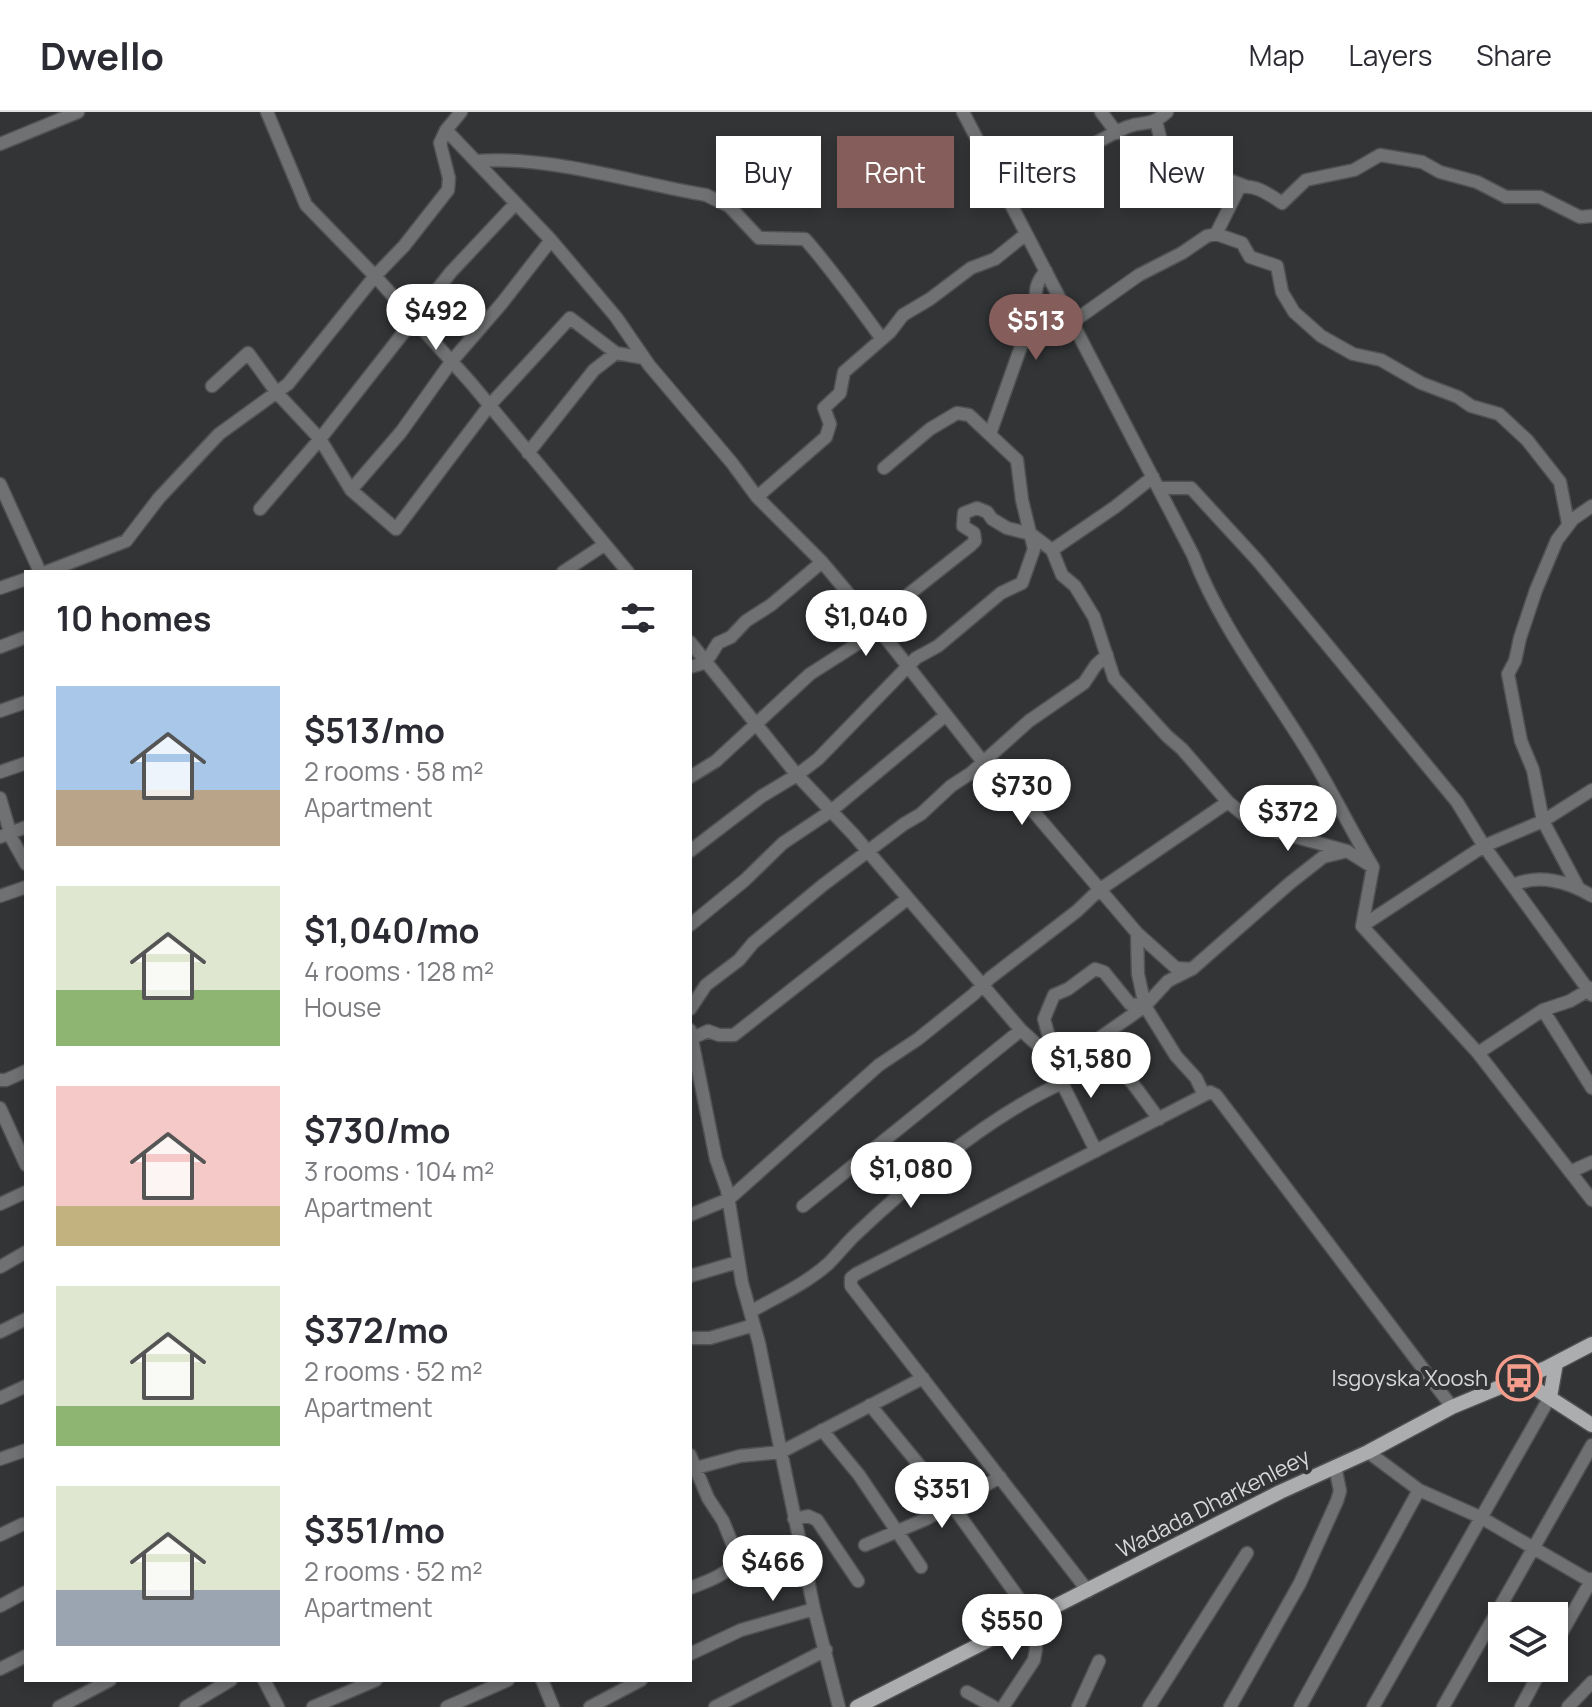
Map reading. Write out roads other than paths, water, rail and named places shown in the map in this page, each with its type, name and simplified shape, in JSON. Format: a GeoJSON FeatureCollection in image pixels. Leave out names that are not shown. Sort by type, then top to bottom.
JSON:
{"type":"FeatureCollection","features":[{"type":"Feature","properties":{"kind":"main road","name":"Wadada Dharkenleey"},"geometry":{"type":"LineString","coordinates":[[857,1707],[1452,1407],[1556,1363],[1592,1344]]}},
{"type":"Feature","properties":{"kind":"main road"},"geometry":{"type":"LineString","coordinates":[[1550,1397],[1556,1363]]}},
{"type":"Feature","properties":{"kind":"main road"},"geometry":{"type":"LineString","coordinates":[[1519,1378],[1592,1425]]}},
{"type":"Feature","properties":{"kind":"street"},"geometry":{"type":"LineString","coordinates":[[0,144],[78,112]]}},
{"type":"Feature","properties":{"kind":"street"},"geometry":{"type":"LineString","coordinates":[[267,112],[306,205],[415,320],[626,570]]}},
{"type":"Feature","properties":{"kind":"street"},"geometry":{"type":"LineString","coordinates":[[48,570],[126,541],[159,498],[219,434],[288,384],[448,190],[449,178],[440,143],[461,112]]}},
{"type":"Feature","properties":{"kind":"street"},"geometry":{"type":"LineString","coordinates":[[963,112],[976,136]]}},
{"type":"Feature","properties":{"kind":"street"},"geometry":{"type":"LineString","coordinates":[[1101,112],[1117,133]]}},
{"type":"Feature","properties":{"kind":"street"},"geometry":{"type":"LineString","coordinates":[[1104,140],[1132,125],[1156,121],[1167,112]]}},
{"type":"Feature","properties":{"kind":"street"},"geometry":{"type":"LineString","coordinates":[[1156,121],[1163,149],[1177,160],[1282,203],[1306,180],[1354,170],[1380,155],[1422,162],[1440,172],[1477,182],[1506,197],[1540,197],[1580,217],[1592,216]]}},
{"type":"Feature","properties":{"kind":"street"},"geometry":{"type":"LineString","coordinates":[[446,130],[551,240],[616,317],[644,358],[757,497],[822,562],[983,762],[1027,804],[1137,933],[1176,968],[1192,969]]}},
{"type":"Feature","properties":{"kind":"street"},"geometry":{"type":"LineString","coordinates":[[477,161],[503,159],[534,162],[706,195],[729,206],[759,238],[802,238],[806,241],[843,284],[882,339]]}},
{"type":"Feature","properties":{"kind":"street"},"geometry":{"type":"LineString","coordinates":[[1216,234],[1239,188],[1245,186]]}},
{"type":"Feature","properties":{"kind":"street"},"geometry":{"type":"LineString","coordinates":[[260,509],[320,439],[451,272],[516,203]]}},
{"type":"Feature","properties":{"kind":"street"},"geometry":{"type":"LineString","coordinates":[[1014,208],[1208,589],[1313,761],[1373,867],[1362,926]]}},
{"type":"Feature","properties":{"kind":"street"},"geometry":{"type":"LineString","coordinates":[[757,497],[826,437],[830,424],[824,408],[840,393],[844,372],[882,339],[903,315],[971,268],[995,259],[1026,234]]}},
{"type":"Feature","properties":{"kind":"street"},"geometry":{"type":"LineString","coordinates":[[1074,321],[1139,275],[1207,236],[1216,234],[1242,243],[1250,257],[1277,266],[1282,292],[1294,312],[1321,336],[1353,354],[1381,360],[1471,406],[1499,414],[1527,440],[1560,482],[1568,523]]}},
{"type":"Feature","properties":{"kind":"street"},"geometry":{"type":"LineString","coordinates":[[351,490],[401,432],[451,362],[551,240]]}},
{"type":"Feature","properties":{"kind":"street"},"geometry":{"type":"LineString","coordinates":[[990,434],[1036,304],[1035,289],[1046,271]]}},
{"type":"Feature","properties":{"kind":"street"},"geometry":{"type":"LineString","coordinates":[[212,386],[248,353],[277,393],[320,439],[351,490],[396,529],[489,406],[570,318],[616,353],[644,358]]}},
{"type":"Feature","properties":{"kind":"street"},"geometry":{"type":"LineString","coordinates":[[528,453],[594,370],[616,353]]}},
{"type":"Feature","properties":{"kind":"street"},"geometry":{"type":"LineString","coordinates":[[692,849],[762,796],[797,775],[838,741],[856,717],[921,654],[938,646],[1001,593],[1019,586],[1033,554],[1017,460],[969,415],[957,413],[930,429],[884,468]]}},
{"type":"Feature","properties":{"kind":"street"},"geometry":{"type":"LineString","coordinates":[[1052,550],[1156,482],[1191,488],[1258,561],[1457,802],[1484,846],[1591,991],[1543,1010],[1478,1053]]}},
{"type":"Feature","properties":{"kind":"street"},"geometry":{"type":"LineString","coordinates":[[0,484],[42,570]]}},
{"type":"Feature","properties":{"kind":"street"},"geometry":{"type":"LineString","coordinates":[[1578,887],[1543,821],[1537,785],[1528,753],[1521,741],[1508,674],[1515,661],[1536,590],[1557,540],[1568,523],[1592,506]]}},
{"type":"Feature","properties":{"kind":"street"},"geometry":{"type":"LineString","coordinates":[[692,776],[716,761],[810,674],[879,630],[909,594],[975,541],[974,533],[963,526],[964,513],[977,508],[1007,528],[1031,534],[1052,550],[1062,575],[1075,586],[1094,617],[1114,678],[1205,772],[1228,802],[1267,829],[1347,851],[1373,867]]}},
{"type":"Feature","properties":{"kind":"street"},"geometry":{"type":"LineString","coordinates":[[566,570],[604,545]]}},
{"type":"Feature","properties":{"kind":"street"},"geometry":{"type":"LineString","coordinates":[[692,666],[706,660],[718,643],[731,637],[746,621],[771,605],[822,562]]}},
{"type":"Feature","properties":{"kind":"street"},"geometry":{"type":"LineString","coordinates":[[0,588],[24,580]]}},
{"type":"Feature","properties":{"kind":"street"},"geometry":{"type":"LineString","coordinates":[[0,647],[24,638]]}},
{"type":"Feature","properties":{"kind":"street"},"geometry":{"type":"LineString","coordinates":[[692,644],[797,775],[1021,1030],[1056,1062]]}},
{"type":"Feature","properties":{"kind":"street"},"geometry":{"type":"LineString","coordinates":[[692,1006],[706,985],[739,960],[753,943],[823,885],[921,814],[1029,721],[1084,683],[1107,655]]}},
{"type":"Feature","properties":{"kind":"street"},"geometry":{"type":"LineString","coordinates":[[0,711],[24,703]]}},
{"type":"Feature","properties":{"kind":"street"},"geometry":{"type":"LineString","coordinates":[[692,923],[745,880],[783,843],[831,811],[946,715]]}},
{"type":"Feature","properties":{"kind":"street"},"geometry":{"type":"LineString","coordinates":[[0,772],[24,764]]}},
{"type":"Feature","properties":{"kind":"street"},"geometry":{"type":"LineString","coordinates":[[1362,926],[1484,846],[1543,821],[1592,791]]}},
{"type":"Feature","properties":{"kind":"street"},"geometry":{"type":"LineString","coordinates":[[0,798],[6,835],[24,861]]}},
{"type":"Feature","properties":{"kind":"street"},"geometry":{"type":"LineString","coordinates":[[692,1214],[729,1199],[879,1065],[918,1039],[1099,890],[1228,802]]}},
{"type":"Feature","properties":{"kind":"street"},"geometry":{"type":"LineString","coordinates":[[1056,1062],[1091,1044],[1145,1006],[1168,981],[1192,969],[1323,857],[1347,851]]}},
{"type":"Feature","properties":{"kind":"street"},"geometry":{"type":"LineString","coordinates":[[1513,885],[1527,879],[1546,880],[1578,887],[1592,896]]}},
{"type":"Feature","properties":{"kind":"street"},"geometry":{"type":"LineString","coordinates":[[0,896],[24,888]]}},
{"type":"Feature","properties":{"kind":"street"},"geometry":{"type":"LineString","coordinates":[[692,1035],[708,1031],[734,1035],[907,899]]}},
{"type":"Feature","properties":{"kind":"street"},"geometry":{"type":"LineString","coordinates":[[1362,926],[1478,1053],[1592,1200]]}},
{"type":"Feature","properties":{"kind":"street"},"geometry":{"type":"LineString","coordinates":[[1137,933],[1138,974],[1145,1006],[1176,1056],[1196,1078],[1204,1095]]}},
{"type":"Feature","properties":{"kind":"street"},"geometry":{"type":"LineString","coordinates":[[1096,1151],[1062,1083],[1044,1019],[1048,1007],[1054,995],[1068,989],[1095,969],[1104,972],[1130,1004],[1145,1006]]}},
{"type":"Feature","properties":{"kind":"street"},"geometry":{"type":"LineString","coordinates":[[1543,1010],[1592,1088]]}},
{"type":"Feature","properties":{"kind":"street"},"geometry":{"type":"LineString","coordinates":[[803,1206],[1021,1030]]}},
{"type":"Feature","properties":{"kind":"street"},"geometry":{"type":"LineString","coordinates":[[692,1040],[716,1159],[729,1199],[738,1262],[794,1519],[839,1707]]}},
{"type":"Feature","properties":{"kind":"street"},"geometry":{"type":"LineString","coordinates":[[1091,1044],[1112,1059],[1159,1119]]}},
{"type":"Feature","properties":{"kind":"street"},"geometry":{"type":"LineString","coordinates":[[0,1080],[24,1072]]}},
{"type":"Feature","properties":{"kind":"street"},"geometry":{"type":"LineString","coordinates":[[750,1312],[801,1284],[831,1261],[857,1233],[994,1123],[1062,1083]]}},
{"type":"Feature","properties":{"kind":"street"},"geometry":{"type":"LineString","coordinates":[[1088,1591],[851,1286],[851,1278],[1210,1092],[1216,1095],[1452,1407]]}},
{"type":"Feature","properties":{"kind":"street"},"geometry":{"type":"LineString","coordinates":[[0,1108],[6,1136],[24,1162]]}},
{"type":"Feature","properties":{"kind":"street"},"geometry":{"type":"LineString","coordinates":[[1570,1172],[1592,1162]]}},
{"type":"Feature","properties":{"kind":"street"},"geometry":{"type":"LineString","coordinates":[[0,1204],[24,1193]]}},
{"type":"Feature","properties":{"kind":"street"},"geometry":{"type":"LineString","coordinates":[[0,1267],[24,1253]]}},
{"type":"Feature","properties":{"kind":"street"},"geometry":{"type":"LineString","coordinates":[[692,1275],[738,1262]]}},
{"type":"Feature","properties":{"kind":"street"},"geometry":{"type":"LineString","coordinates":[[0,1332],[24,1320]]}},
{"type":"Feature","properties":{"kind":"street"},"geometry":{"type":"LineString","coordinates":[[692,1338],[710,1338],[754,1325]]}},
{"type":"Feature","properties":{"kind":"street"},"geometry":{"type":"LineString","coordinates":[[692,1587],[726,1571],[735,1565],[738,1558],[692,1460],[781,1452],[923,1378]]}},
{"type":"Feature","properties":{"kind":"street"},"geometry":{"type":"LineString","coordinates":[[0,1398],[24,1387]]}},
{"type":"Feature","properties":{"kind":"street"},"geometry":{"type":"LineString","coordinates":[[1373,1707],[1550,1397]]}},
{"type":"Feature","properties":{"kind":"street"},"geometry":{"type":"LineString","coordinates":[[870,1405],[952,1505],[1033,1618],[1034,1660],[1003,1707]]}},
{"type":"Feature","properties":{"kind":"street"},"geometry":{"type":"LineString","coordinates":[[822,1430],[859,1475],[921,1567]]}},
{"type":"Feature","properties":{"kind":"street"},"geometry":{"type":"LineString","coordinates":[[1443,1707],[1592,1445]]}},
{"type":"Feature","properties":{"kind":"street"},"geometry":{"type":"LineString","coordinates":[[0,1459],[24,1451]]}},
{"type":"Feature","properties":{"kind":"street"},"geometry":{"type":"LineString","coordinates":[[1368,1452],[1419,1490],[1480,1517],[1592,1581],[1568,1622]]}},
{"type":"Feature","properties":{"kind":"street"},"geometry":{"type":"LineString","coordinates":[[1230,1707],[1311,1559],[1340,1491],[1335,1466]]}},
{"type":"Feature","properties":{"kind":"street"},"geometry":{"type":"LineString","coordinates":[[865,1545],[952,1505],[1000,1477]]}},
{"type":"Feature","properties":{"kind":"street"},"geometry":{"type":"LineString","coordinates":[[1300,1707],[1419,1490]]}},
{"type":"Feature","properties":{"kind":"street"},"geometry":{"type":"LineString","coordinates":[[794,1519],[808,1516],[817,1520],[858,1581]]}},
{"type":"Feature","properties":{"kind":"street"},"geometry":{"type":"LineString","coordinates":[[0,1535],[24,1526]]}},
{"type":"Feature","properties":{"kind":"street"},"geometry":{"type":"LineString","coordinates":[[1149,1707],[1247,1553]]}},
{"type":"Feature","properties":{"kind":"street"},"geometry":{"type":"LineString","coordinates":[[0,1606],[24,1593]]}},
{"type":"Feature","properties":{"kind":"street"},"geometry":{"type":"LineString","coordinates":[[692,1653],[741,1630],[814,1609]]}},
{"type":"Feature","properties":{"kind":"street"},"geometry":{"type":"LineString","coordinates":[[715,1707],[826,1650]]}},
{"type":"Feature","properties":{"kind":"street"},"geometry":{"type":"LineString","coordinates":[[0,1669],[24,1657]]}},
{"type":"Feature","properties":{"kind":"street"},"geometry":{"type":"LineString","coordinates":[[1078,1707],[1099,1661]]}},
{"type":"Feature","properties":{"kind":"street"},"geometry":{"type":"LineString","coordinates":[[59,1707],[106,1682]]}},
{"type":"Feature","properties":{"kind":"street"},"geometry":{"type":"LineString","coordinates":[[186,1707],[228,1682]]}},
{"type":"Feature","properties":{"kind":"street"},"geometry":{"type":"LineString","coordinates":[[265,1682],[278,1707]]}},
{"type":"Feature","properties":{"kind":"street"},"geometry":{"type":"LineString","coordinates":[[313,1707],[371,1682]]}},
{"type":"Feature","properties":{"kind":"street"},"geometry":{"type":"LineString","coordinates":[[471,1682],[474,1695]]}},
{"type":"Feature","properties":{"kind":"street"},"geometry":{"type":"LineString","coordinates":[[447,1707],[503,1682]]}},
{"type":"Feature","properties":{"kind":"street"},"geometry":{"type":"LineString","coordinates":[[543,1682],[553,1707]]}},
{"type":"Feature","properties":{"kind":"street"},"geometry":{"type":"LineString","coordinates":[[590,1707],[637,1682]]}},
{"type":"Feature","properties":{"kind":"street"},"geometry":{"type":"LineString","coordinates":[[1521,1707],[1534,1682]]}},
{"type":"Feature","properties":{"kind":"street"},"geometry":{"type":"LineString","coordinates":[[1568,1707],[1592,1682]]}},
{"type":"Feature","properties":{"kind":"street"},"geometry":{"type":"LineString","coordinates":[[967,1692],[994,1707]]}},
{"type":"Feature","properties":{"kind":"place","name":"Isgoyska Xoosh"},"geometry":{"type":"Point","coordinates":[1519,1378]}}]}
